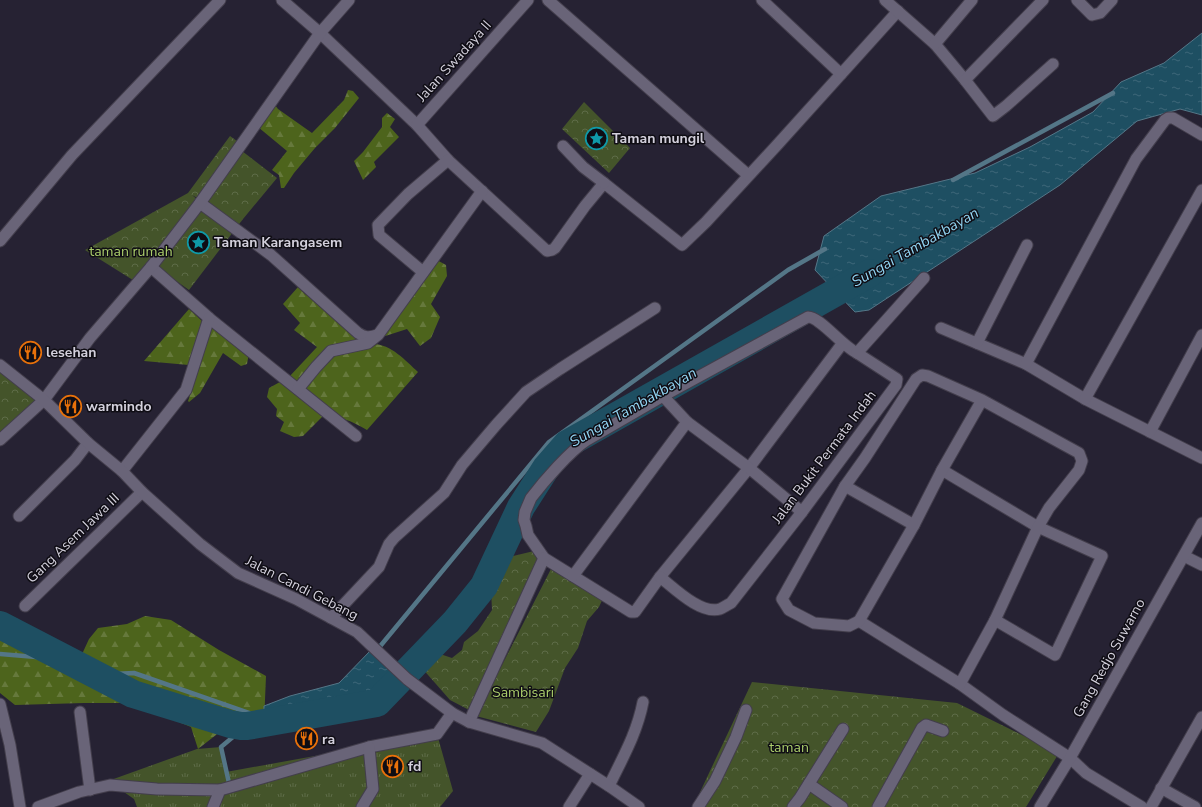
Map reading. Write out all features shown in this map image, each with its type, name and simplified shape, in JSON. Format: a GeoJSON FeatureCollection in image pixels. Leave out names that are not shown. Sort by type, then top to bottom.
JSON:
{"type":"FeatureCollection","features":[{"type":"Feature","properties":{"kind":"street"},"geometry":{"type":"LineString","coordinates":[[0,241],[72,155],[220,0]]}},
{"type":"Feature","properties":{"kind":"street"},"geometry":{"type":"LineString","coordinates":[[282,0],[320,33],[418,124],[448,160],[547,251],[555,248],[585,206],[604,183]]}},
{"type":"Feature","properties":{"kind":"street"},"geometry":{"type":"LineString","coordinates":[[0,440],[44,400],[90,338],[151,267],[200,203],[320,33],[349,0]]}},
{"type":"Feature","properties":{"kind":"street","name":"Jalan Swadaya II"},"geometry":{"type":"LineString","coordinates":[[418,124],[528,0]]}},
{"type":"Feature","properties":{"kind":"street"},"geometry":{"type":"LineString","coordinates":[[548,0],[748,175]]}},
{"type":"Feature","properties":{"kind":"street"},"geometry":{"type":"LineString","coordinates":[[762,0],[841,74]]}},
{"type":"Feature","properties":{"kind":"street"},"geometry":{"type":"LineString","coordinates":[[885,0],[935,44],[993,116],[1053,64]]}},
{"type":"Feature","properties":{"kind":"street"},"geometry":{"type":"LineString","coordinates":[[935,44],[972,0]]}},
{"type":"Feature","properties":{"kind":"street"},"geometry":{"type":"LineString","coordinates":[[965,80],[1043,0]]}},
{"type":"Feature","properties":{"kind":"street"},"geometry":{"type":"LineString","coordinates":[[1077,0],[1092,15],[1100,13],[1112,0]]}},
{"type":"Feature","properties":{"kind":"street"},"geometry":{"type":"LineString","coordinates":[[563,146],[583,167],[682,245],[706,222],[898,11]]}},
{"type":"Feature","properties":{"kind":"street"},"geometry":{"type":"LineString","coordinates":[[1026,364],[1136,159],[1165,120],[1168,118],[1173,118],[1202,135]]}},
{"type":"Feature","properties":{"kind":"street"},"geometry":{"type":"LineString","coordinates":[[423,272],[379,235],[378,225],[408,194],[448,160]]}},
{"type":"Feature","properties":{"kind":"street"},"geometry":{"type":"LineString","coordinates":[[1085,399],[1202,190]]}},
{"type":"Feature","properties":{"kind":"street"},"geometry":{"type":"LineString","coordinates":[[298,389],[331,351],[368,343],[378,335],[482,191]]}},
{"type":"Feature","properties":{"kind":"street"},"geometry":{"type":"LineString","coordinates":[[200,203],[271,255],[358,333],[364,337],[378,335]]}},
{"type":"Feature","properties":{"kind":"street"},"geometry":{"type":"LineString","coordinates":[[977,343],[1028,245]]}},
{"type":"Feature","properties":{"kind":"street"},"geometry":{"type":"LineString","coordinates":[[151,267],[209,318],[356,436]]}},
{"type":"Feature","properties":{"kind":"street"},"geometry":{"type":"LineString","coordinates":[[842,344],[749,468],[660,577],[635,612],[631,612],[544,558],[528,535],[524,520],[528,505],[534,494],[580,445],[663,396],[808,317],[815,318],[842,344],[856,353],[924,278]]}},
{"type":"Feature","properties":{"kind":"street"},"geometry":{"type":"LineString","coordinates":[[331,618],[379,567],[389,544],[394,538],[444,493],[462,465],[526,392],[655,308]]}},
{"type":"Feature","properties":{"kind":"street"},"geometry":{"type":"LineString","coordinates":[[122,471],[186,390],[209,318]]}},
{"type":"Feature","properties":{"kind":"street"},"geometry":{"type":"LineString","coordinates":[[941,328],[1026,364],[1085,399],[1202,458]]}},
{"type":"Feature","properties":{"kind":"street"},"geometry":{"type":"LineString","coordinates":[[1150,432],[1202,335]]}},
{"type":"Feature","properties":{"kind":"street","name":"Jalan Bukit Permata Indah"},"geometry":{"type":"LineString","coordinates":[[660,577],[699,607],[710,610],[719,610],[731,603],[802,512],[897,382],[897,379],[856,353]]}},
{"type":"Feature","properties":{"kind":"street","name":"Jalan Candi Gebang"},"geometry":{"type":"LineString","coordinates":[[0,365],[44,400],[200,544],[238,572],[296,599],[357,632],[407,679],[452,712],[469,722],[542,743],[639,807]]}},
{"type":"Feature","properties":{"kind":"street"},"geometry":{"type":"LineString","coordinates":[[960,684],[995,620],[1038,527],[1049,508],[1082,466],[1079,453],[982,400],[928,376],[922,375],[916,379],[865,458],[844,486],[782,599],[789,610],[814,623],[849,626],[859,621],[914,525],[942,470],[982,400]]}},
{"type":"Feature","properties":{"kind":"street"},"geometry":{"type":"LineString","coordinates":[[663,396],[687,422],[749,468],[802,512]]}},
{"type":"Feature","properties":{"kind":"street"},"geometry":{"type":"LineString","coordinates":[[573,576],[687,422]]}},
{"type":"Feature","properties":{"kind":"street"},"geometry":{"type":"LineString","coordinates":[[19,516],[75,460],[88,442]]}},
{"type":"Feature","properties":{"kind":"street"},"geometry":{"type":"LineString","coordinates":[[942,470],[1038,527],[1102,555],[1055,655],[995,620]]}},
{"type":"Feature","properties":{"kind":"street"},"geometry":{"type":"LineString","coordinates":[[844,486],[914,525]]}},
{"type":"Feature","properties":{"kind":"street","name":"Gang Asem Jawa III"},"geometry":{"type":"LineString","coordinates":[[25,606],[142,492]]}},
{"type":"Feature","properties":{"kind":"street","name":"Gang Redjo Suwarno"},"geometry":{"type":"LineString","coordinates":[[1040,807],[1070,758],[1202,524]]}},
{"type":"Feature","properties":{"kind":"street"},"geometry":{"type":"LineString","coordinates":[[1184,556],[1202,565]]}},
{"type":"Feature","properties":{"kind":"street"},"geometry":{"type":"LineString","coordinates":[[469,722],[544,558]]}},
{"type":"Feature","properties":{"kind":"street"},"geometry":{"type":"LineString","coordinates":[[859,621],[960,684],[1003,716],[1070,758],[1086,773],[1142,807]]}},
{"type":"Feature","properties":{"kind":"street"},"geometry":{"type":"LineString","coordinates":[[609,786],[628,748],[639,721],[643,702]]}},
{"type":"Feature","properties":{"kind":"street"},"geometry":{"type":"LineString","coordinates":[[0,704],[10,744],[20,807]]}},
{"type":"Feature","properties":{"kind":"street"},"geometry":{"type":"LineString","coordinates":[[698,807],[715,781],[736,737],[746,710]]}},
{"type":"Feature","properties":{"kind":"street"},"geometry":{"type":"LineString","coordinates":[[80,712],[90,790]]}},
{"type":"Feature","properties":{"kind":"street"},"geometry":{"type":"LineString","coordinates":[[38,807],[79,792],[110,785],[157,788],[222,789],[244,784],[369,747],[437,734],[452,712]]}},
{"type":"Feature","properties":{"kind":"street"},"geometry":{"type":"LineString","coordinates":[[1151,807],[1161,788],[1198,734],[1202,717]]}},
{"type":"Feature","properties":{"kind":"street"},"geometry":{"type":"LineString","coordinates":[[878,807],[922,728],[926,725],[943,731]]}},
{"type":"Feature","properties":{"kind":"street"},"geometry":{"type":"LineString","coordinates":[[793,807],[843,729]]}},
{"type":"Feature","properties":{"kind":"street"},"geometry":{"type":"LineString","coordinates":[[362,807],[373,789],[369,747]]}},
{"type":"Feature","properties":{"kind":"street"},"geometry":{"type":"LineString","coordinates":[[569,807],[590,774]]}},
{"type":"Feature","properties":{"kind":"street"},"geometry":{"type":"LineString","coordinates":[[809,784],[842,807]]}},
{"type":"Feature","properties":{"kind":"street"},"geometry":{"type":"LineString","coordinates":[[1161,788],[1195,807]]}},
{"type":"Feature","properties":{"kind":"street"},"geometry":{"type":"LineString","coordinates":[[213,807],[222,789]]}},
{"type":"Feature","properties":{"kind":"green space"},"geometry":{"type":"Polygon","coordinates":[[[348,90],[353,91],[359,98],[335,128],[315,148],[294,173],[284,188],[281,188],[279,175],[272,170],[287,151],[258,127],[275,105],[278,109],[312,133],[344,100],[348,90]]]}},
{"type":"Feature","properties":{"kind":"green space","name":"Taman mungil"},"geometry":{"type":"Polygon","coordinates":[[[584,102],[630,148],[609,173],[562,129],[584,102]]]}},
{"type":"Feature","properties":{"kind":"green space"},"geometry":{"type":"Polygon","coordinates":[[[387,113],[395,119],[390,127],[399,137],[374,162],[376,167],[363,180],[354,161],[363,152],[382,127],[382,118],[387,113]]]}},
{"type":"Feature","properties":{"kind":"green space","name":"taman rumah"},"geometry":{"type":"Polygon","coordinates":[[[230,136],[241,144],[199,199],[192,195],[199,201],[136,282],[85,250],[188,193],[230,136]]]}},
{"type":"Feature","properties":{"kind":"green space","name":"Taman Karangasem"},"geometry":{"type":"Polygon","coordinates":[[[242,151],[277,178],[243,219],[189,290],[154,265],[242,151]]]}},
{"type":"Feature","properties":{"kind":"green space"},"geometry":{"type":"Polygon","coordinates":[[[435,259],[446,265],[447,276],[431,304],[440,317],[431,338],[420,346],[407,329],[376,339],[435,259]]]}},
{"type":"Feature","properties":{"kind":"green space"},"geometry":{"type":"Polygon","coordinates":[[[298,287],[305,294],[373,344],[392,350],[418,372],[367,430],[346,420],[323,416],[303,436],[294,437],[280,431],[284,422],[276,416],[277,409],[267,397],[269,388],[289,377],[317,347],[294,330],[300,323],[283,304],[298,287]]]}},
{"type":"Feature","properties":{"kind":"green space"},"geometry":{"type":"Polygon","coordinates":[[[189,309],[202,321],[213,321],[250,348],[247,364],[241,366],[223,353],[200,393],[189,402],[188,401],[200,366],[144,361],[189,309]]]}},
{"type":"Feature","properties":{"kind":"green space"},"geometry":{"type":"Polygon","coordinates":[[[0,367],[39,401],[0,441],[0,367]]]}},
{"type":"Feature","properties":{"kind":"green space","name":"Sambisari"},"geometry":{"type":"Polygon","coordinates":[[[541,542],[543,553],[471,711],[450,700],[421,667],[440,654],[452,658],[462,650],[464,642],[478,631],[492,610],[491,590],[509,557],[534,551],[541,542]]]}},
{"type":"Feature","properties":{"kind":"green space","name":"Sambisari"},"geometry":{"type":"Polygon","coordinates":[[[552,567],[604,596],[599,607],[587,621],[578,648],[565,668],[549,711],[536,732],[476,716],[552,567]]]}},
{"type":"Feature","properties":{"kind":"green space"},"geometry":{"type":"Polygon","coordinates":[[[0,611],[18,619],[62,665],[114,692],[211,719],[133,694],[77,665],[89,639],[98,628],[127,624],[145,616],[171,620],[219,650],[266,676],[264,723],[241,726],[230,724],[198,749],[191,727],[154,712],[126,703],[15,705],[0,693],[0,611]]]}},
{"type":"Feature","properties":{"kind":"green space","name":"taman"},"geometry":{"type":"Polygon","coordinates":[[[752,682],[957,703],[1059,753],[1026,807],[693,807],[752,682]]]}},
{"type":"Feature","properties":{"kind":"green space"},"geometry":{"type":"Polygon","coordinates":[[[437,734],[453,791],[440,807],[137,807],[134,799],[108,781],[197,749],[221,747],[226,772],[437,734]]]}},
{"type":"Feature","properties":{"kind":"water"},"geometry":{"type":"Polygon","coordinates":[[[1202,33],[1202,115],[1180,109],[1137,121],[1060,185],[869,310],[855,312],[815,270],[824,236],[881,196],[975,173],[1030,147],[1093,112],[1121,82],[1164,63],[1202,33]]]}},
{"type":"Feature","properties":{"kind":"water"},"geometry":{"type":"Polygon","coordinates":[[[372,649],[394,673],[376,699],[264,723],[264,706],[290,696],[339,683],[372,649]]]}},
{"type":"Feature","properties":{"kind":"waterway"},"geometry":{"type":"LineString","coordinates":[[953,180],[1113,93]]}},
{"type":"Feature","properties":{"kind":"waterway"},"geometry":{"type":"LineString","coordinates":[[377,650],[549,442],[788,270],[825,249]]}},
{"type":"Feature","properties":{"kind":"waterway","name":"Sungai Tambakbayan"},"geometry":{"type":"LineString","coordinates":[[0,625],[133,694],[230,724],[247,726],[377,703],[455,622],[484,586],[521,507],[546,468],[567,444],[870,273]]}},
{"type":"Feature","properties":{"kind":"waterway"},"geometry":{"type":"LineString","coordinates":[[0,654],[48,658],[113,674],[134,673],[258,716],[270,712]]}},
{"type":"Feature","properties":{"kind":"waterway"},"geometry":{"type":"LineString","coordinates":[[227,787],[229,783],[221,747],[258,716]]}},
{"type":"Feature","properties":{"kind":"place","name":"Taman mungil"},"geometry":{"type":"Point","coordinates":[596,138]}},
{"type":"Feature","properties":{"kind":"place","name":"Taman Karangasem"},"geometry":{"type":"Point","coordinates":[199,242]}},
{"type":"Feature","properties":{"kind":"place","name":"lesehan"},"geometry":{"type":"Point","coordinates":[30,352]}},
{"type":"Feature","properties":{"kind":"place","name":"warmindo"},"geometry":{"type":"Point","coordinates":[71,406]}},
{"type":"Feature","properties":{"kind":"place","name":"ra"},"geometry":{"type":"Point","coordinates":[306,739]}},
{"type":"Feature","properties":{"kind":"place","name":"fd"},"geometry":{"type":"Point","coordinates":[393,766]}}]}
